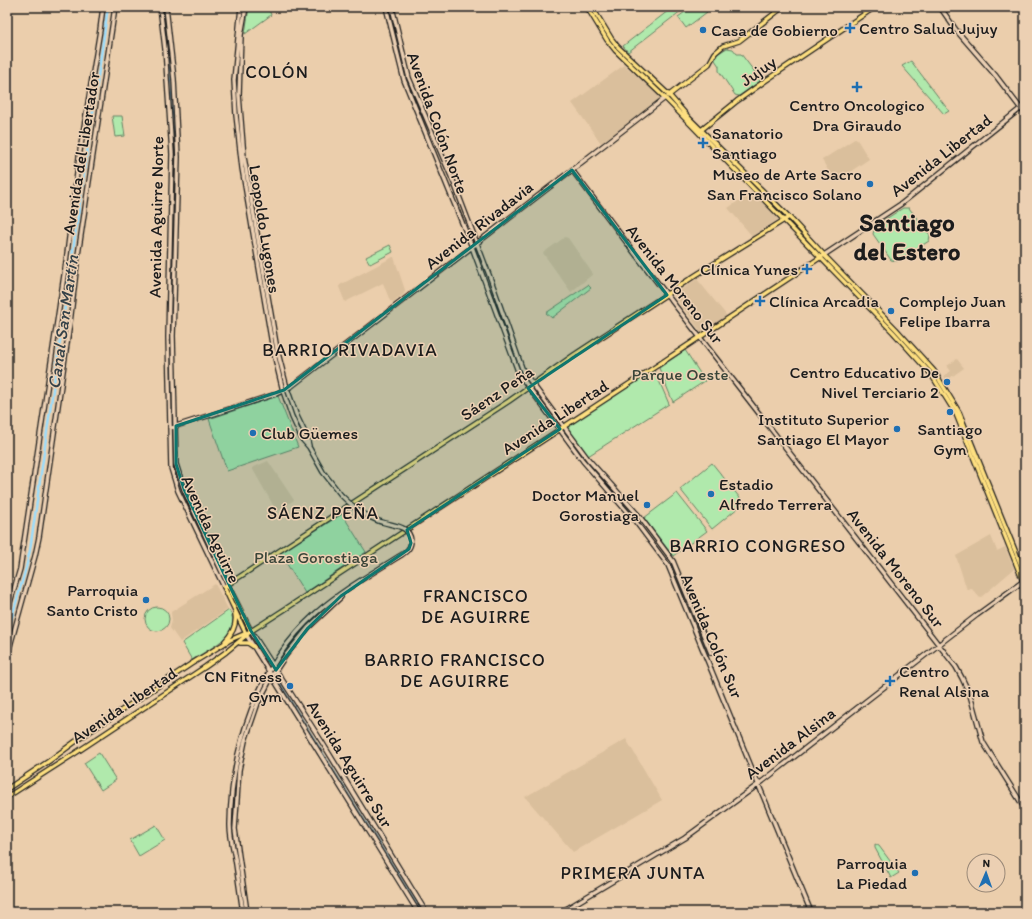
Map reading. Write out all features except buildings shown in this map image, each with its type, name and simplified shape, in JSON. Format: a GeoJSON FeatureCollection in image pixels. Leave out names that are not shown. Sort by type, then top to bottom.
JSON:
{"type":"FeatureCollection","features":[{"type":"Feature","properties":{"kind":"main road","name":"Avenida del Libertador"},"geometry":{"type":"LineString","coordinates":[[7,613],[20,569],[66,262],[79,157],[103,7]]}},
{"type":"Feature","properties":{"kind":"main road","name":"Avenida del Libertador"},"geometry":{"type":"LineString","coordinates":[[7,657],[39,537],[115,7]]}},
{"type":"Feature","properties":{"kind":"main road","name":"Avenida Aguirre Norte"},"geometry":{"type":"LineString","coordinates":[[160,7],[166,62],[172,154],[168,337],[173,427]]}},
{"type":"Feature","properties":{"kind":"main road","name":"Avenida Aguirre Norte"},"geometry":{"type":"LineString","coordinates":[[166,7],[174,79],[178,157],[173,336],[173,427]]}},
{"type":"Feature","properties":{"kind":"main road","name":"Leopoldo Lugones"},"geometry":{"type":"LineString","coordinates":[[241,7],[237,36],[234,80],[234,97],[239,147],[269,330],[285,390],[307,437],[309,447],[324,472],[341,495],[352,506],[366,515],[381,522],[403,528],[407,531],[411,539],[410,546],[404,553],[357,583],[316,613],[294,636],[272,665],[271,674],[249,727],[239,770],[235,829],[247,912]]}},
{"type":"Feature","properties":{"kind":"main road","name":"Leopoldo Lugones"},"geometry":{"type":"LineString","coordinates":[[246,7],[241,35],[239,81],[240,120],[244,157],[285,390]]}},
{"type":"Feature","properties":{"kind":"main road","name":"Avenida Colón Norte"},"geometry":{"type":"LineString","coordinates":[[386,7],[404,80],[472,247]]}},
{"type":"Feature","properties":{"kind":"main road","name":"Avenida Colón Norte"},"geometry":{"type":"LineString","coordinates":[[392,7],[410,78],[454,183],[476,243]]}},
{"type":"Feature","properties":{"kind":"main road"},"geometry":{"type":"LineString","coordinates":[[587,7],[607,40],[615,50],[702,130],[788,217],[931,374],[956,414],[1024,582]]}},
{"type":"Feature","properties":{"kind":"main road"},"geometry":{"type":"LineString","coordinates":[[592,7],[611,38],[667,97],[698,133],[784,220],[896,329],[935,372],[959,412],[1025,575]]}},
{"type":"Feature","properties":{"kind":"main road","name":"Avenida Rivadavia"},"geometry":{"type":"LineString","coordinates":[[173,427],[285,390],[667,97],[709,64],[715,53],[723,46],[739,41],[783,7]]}},
{"type":"Feature","properties":{"kind":"main road","name":"Jujuy"},"geometry":{"type":"LineString","coordinates":[[698,133],[737,101],[765,81],[875,7]]}},
{"type":"Feature","properties":{"kind":"main road"},"geometry":{"type":"LineString","coordinates":[[940,7],[956,30],[996,76],[1025,114]]}},
{"type":"Feature","properties":{"kind":"main road","name":"Avenida Libertad"},"geometry":{"type":"LineString","coordinates":[[7,789],[83,736],[208,653],[219,646],[251,631],[419,523],[901,204],[1025,105]]}},
{"type":"Feature","properties":{"kind":"main road","name":"Avenida Moreno Sur"},"geometry":{"type":"LineString","coordinates":[[572,170],[699,337],[956,667],[972,700],[984,744],[1025,808]]}},
{"type":"Feature","properties":{"kind":"main road","name":"Sáenz Peña"},"geometry":{"type":"LineString","coordinates":[[224,587],[533,385],[574,355],[788,217]]}},
{"type":"Feature","properties":{"kind":"main road","name":"Avenida Colón Sur"},"geometry":{"type":"LineString","coordinates":[[476,243],[523,371],[588,459],[640,517],[673,561],[711,652]]}},
{"type":"Feature","properties":{"kind":"main road","name":"Avenida Colón Sur"},"geometry":{"type":"LineString","coordinates":[[472,247],[519,374],[583,461],[635,521],[668,565],[811,912]]}},
{"type":"Feature","properties":{"kind":"main road","name":"Avenida Aguirre"},"geometry":{"type":"LineString","coordinates":[[173,427],[177,470],[184,489],[251,631]]}},
{"type":"Feature","properties":{"kind":"main road","name":"Avenida Aguirre"},"geometry":{"type":"LineString","coordinates":[[173,427],[170,462],[172,474],[178,491],[246,634]]}},
{"type":"Feature","properties":{"kind":"main road","name":"Avenida Alsina"},"geometry":{"type":"LineString","coordinates":[[561,912],[685,838],[759,784],[939,644],[1024,582]]}},
{"type":"Feature","properties":{"kind":"main road","name":"Leopoldo Lugones"},"geometry":{"type":"LineString","coordinates":[[243,912],[230,825],[234,774],[241,738],[261,688],[271,674],[276,670],[308,628],[357,583]]}},
{"type":"Feature","properties":{"kind":"main road"},"geometry":{"type":"LineString","coordinates":[[219,646],[229,637],[234,627],[236,618],[234,608]]}},
{"type":"Feature","properties":{"kind":"main road","name":"Avenida Aguirre Sur"},"geometry":{"type":"LineString","coordinates":[[251,631],[322,742],[426,912]]}},
{"type":"Feature","properties":{"kind":"main road"},"geometry":{"type":"LineString","coordinates":[[246,634],[271,674]]}},
{"type":"Feature","properties":{"kind":"main road","name":"Avenida Libertad"},"geometry":{"type":"LineString","coordinates":[[7,797],[213,661],[235,645],[246,634]]}},
{"type":"Feature","properties":{"kind":"main road"},"geometry":{"type":"LineString","coordinates":[[235,645],[244,642],[254,646]]}},
{"type":"Feature","properties":{"kind":"main road"},"geometry":{"type":"LineString","coordinates":[[208,653],[212,656],[213,661]]}},
{"type":"Feature","properties":{"kind":"main road","name":"Avenida Aguirre Sur"},"geometry":{"type":"LineString","coordinates":[[271,674],[418,912]]}},
{"type":"Feature","properties":{"kind":"highlighted area"},"geometry":{"type":"Polygon","coordinates":[[[572,170],[667,295],[528,388],[560,429],[407,530],[411,543],[409,549],[341,596],[308,628],[276,670],[251,631],[184,489],[176,464],[176,426],[284,390],[572,170]]]}},
{"type":"Feature","properties":{"kind":"shaded area"},"geometry":{"type":"Polygon","coordinates":[[[624,65],[662,97],[601,143],[572,103],[624,65]]]}},
{"type":"Feature","properties":{"kind":"shaded area"},"geometry":{"type":"Polygon","coordinates":[[[856,138],[869,159],[835,182],[822,160],[856,138]]]}},
{"type":"Feature","properties":{"kind":"shaded area"},"geometry":{"type":"Polygon","coordinates":[[[753,191],[780,218],[752,236],[728,208],[753,191]]]}},
{"type":"Feature","properties":{"kind":"shaded area"},"geometry":{"type":"Polygon","coordinates":[[[565,237],[568,238],[593,274],[571,292],[543,253],[565,237]]]}},
{"type":"Feature","properties":{"kind":"shaded area"},"geometry":{"type":"Polygon","coordinates":[[[393,257],[405,290],[404,294],[393,302],[390,301],[383,283],[345,302],[339,287],[340,285],[393,257]]]}},
{"type":"Feature","properties":{"kind":"shaded area"},"geometry":{"type":"Polygon","coordinates":[[[697,279],[727,316],[701,332],[674,295],[697,279]]]}},
{"type":"Feature","properties":{"kind":"shaded area"},"geometry":{"type":"Polygon","coordinates":[[[957,359],[964,368],[947,380],[944,376],[951,371],[947,366],[957,359]]]}},
{"type":"Feature","properties":{"kind":"shaded area"},"geometry":{"type":"Polygon","coordinates":[[[268,461],[294,500],[277,512],[252,468],[268,461]]]}},
{"type":"Feature","properties":{"kind":"shaded area"},"geometry":{"type":"Polygon","coordinates":[[[991,536],[997,551],[1005,547],[1014,569],[980,598],[971,588],[967,590],[956,556],[991,536]]]}},
{"type":"Feature","properties":{"kind":"shaded area"},"geometry":{"type":"Polygon","coordinates":[[[215,584],[228,609],[180,642],[170,628],[172,621],[171,612],[215,584]]]}},
{"type":"Feature","properties":{"kind":"shaded area"},"geometry":{"type":"Polygon","coordinates":[[[626,739],[662,800],[573,852],[525,797],[626,739]]]}},
{"type":"Feature","properties":{"kind":"green space"},"geometry":{"type":"Polygon","coordinates":[[[249,7],[268,7],[271,15],[245,34],[249,7]]]}},
{"type":"Feature","properties":{"kind":"green space"},"geometry":{"type":"Polygon","coordinates":[[[673,7],[686,7],[628,52],[623,46],[673,7]]]}},
{"type":"Feature","properties":{"kind":"green space"},"geometry":{"type":"Polygon","coordinates":[[[692,7],[704,7],[707,12],[686,28],[678,17],[692,7]]]}},
{"type":"Feature","properties":{"kind":"green space"},"geometry":{"type":"Polygon","coordinates":[[[727,48],[733,49],[737,54],[741,54],[760,79],[760,81],[739,96],[735,95],[719,71],[719,66],[715,60],[717,54],[727,48]]]}},
{"type":"Feature","properties":{"kind":"green space"},"geometry":{"type":"Polygon","coordinates":[[[911,61],[949,111],[944,114],[902,66],[911,61]]]}},
{"type":"Feature","properties":{"kind":"green space"},"geometry":{"type":"Polygon","coordinates":[[[112,116],[122,116],[125,136],[115,137],[112,116]]]}},
{"type":"Feature","properties":{"kind":"green space"},"geometry":{"type":"Polygon","coordinates":[[[903,208],[909,208],[930,235],[929,241],[897,261],[891,260],[873,234],[875,226],[903,208]]]}},
{"type":"Feature","properties":{"kind":"green space"},"geometry":{"type":"Polygon","coordinates":[[[390,245],[393,252],[370,264],[366,257],[390,245]]]}},
{"type":"Feature","properties":{"kind":"green space"},"geometry":{"type":"Polygon","coordinates":[[[588,285],[591,288],[552,318],[546,313],[588,285]]]}},
{"type":"Feature","properties":{"kind":"green space","name":"Parque Oeste"},"geometry":{"type":"Polygon","coordinates":[[[685,350],[705,381],[673,402],[659,368],[685,350]]]}},
{"type":"Feature","properties":{"kind":"green space"},"geometry":{"type":"Polygon","coordinates":[[[654,369],[669,404],[588,456],[566,427],[654,369]]]}},
{"type":"Feature","properties":{"kind":"green space","name":"Club Güemes"},"geometry":{"type":"Polygon","coordinates":[[[278,396],[298,447],[227,471],[209,419],[278,396]]]}},
{"type":"Feature","properties":{"kind":"green space","name":"Estadio Alfredo Terrera"},"geometry":{"type":"Polygon","coordinates":[[[712,463],[744,503],[712,529],[680,489],[712,463]]]}},
{"type":"Feature","properties":{"kind":"green space"},"geometry":{"type":"Polygon","coordinates":[[[677,493],[707,531],[673,556],[644,518],[677,493]]]}},
{"type":"Feature","properties":{"kind":"green space","name":"Plaza Gorostiaga"},"geometry":{"type":"Polygon","coordinates":[[[342,514],[366,552],[305,593],[280,553],[342,514]]]}},
{"type":"Feature","properties":{"kind":"green space"},"geometry":{"type":"Polygon","coordinates":[[[157,607],[166,610],[169,619],[166,628],[157,631],[148,628],[145,619],[148,610],[157,607]]]}},
{"type":"Feature","properties":{"kind":"green space"},"geometry":{"type":"Polygon","coordinates":[[[229,610],[233,619],[229,633],[215,646],[192,660],[182,643],[229,610]]]}},
{"type":"Feature","properties":{"kind":"green space"},"geometry":{"type":"Polygon","coordinates":[[[99,753],[116,780],[101,790],[84,763],[99,753]]]}},
{"type":"Feature","properties":{"kind":"green space"},"geometry":{"type":"Polygon","coordinates":[[[156,825],[165,840],[139,856],[130,840],[156,825]]]}},
{"type":"Feature","properties":{"kind":"green space"},"geometry":{"type":"Polygon","coordinates":[[[875,844],[879,846],[899,873],[891,878],[875,848],[875,844]]]}},
{"type":"Feature","properties":{"kind":"waterway","name":"Canal San Martín"},"geometry":{"type":"LineString","coordinates":[[7,634],[30,550],[108,7]]}},
{"type":"Feature","properties":{"kind":"waterway"},"geometry":{"type":"LineString","coordinates":[[163,7],[171,85],[175,161],[170,344],[172,426]]}},
{"type":"Feature","properties":{"kind":"waterway"},"geometry":{"type":"LineString","coordinates":[[172,429],[173,467],[223,581]]}},
{"type":"Feature","properties":{"kind":"waterway"},"geometry":{"type":"LineString","coordinates":[[229,592],[243,624]]}},
{"type":"Feature","properties":{"kind":"waterway"},"geometry":{"type":"LineString","coordinates":[[258,650],[268,665]]}},
{"type":"Feature","properties":{"kind":"waterway"},"geometry":{"type":"LineString","coordinates":[[275,675],[422,912]]}},
{"type":"Feature","properties":{"kind":"place","name":"Centro Salud Jujuy"},"geometry":{"type":"Point","coordinates":[850,28]}},
{"type":"Feature","properties":{"kind":"place","name":"Casa de Gobierno"},"geometry":{"type":"Point","coordinates":[703,30]}},
{"type":"Feature","properties":{"kind":"place","name":"Centro Oncologico Dra Giraudo"},"geometry":{"type":"Point","coordinates":[857,87]}},
{"type":"Feature","properties":{"kind":"place","name":"Sanatorio Santiago"},"geometry":{"type":"Point","coordinates":[703,143]}},
{"type":"Feature","properties":{"kind":"place","name":"Museo de Arte Sacro San Francisco Solano"},"geometry":{"type":"Point","coordinates":[870,184]}},
{"type":"Feature","properties":{"kind":"place","name":"Clínica Yunes"},"geometry":{"type":"Point","coordinates":[807,269]}},
{"type":"Feature","properties":{"kind":"place","name":"Clínica Arcadia"},"geometry":{"type":"Point","coordinates":[760,301]}},
{"type":"Feature","properties":{"kind":"place","name":"Complejo Juan Felipe Ibarra"},"geometry":{"type":"Point","coordinates":[891,311]}},
{"type":"Feature","properties":{"kind":"place","name":"Centro Educativo De Nivel Terciario 2"},"geometry":{"type":"Point","coordinates":[947,382]}},
{"type":"Feature","properties":{"kind":"place","name":"Santiago Gym"},"geometry":{"type":"Point","coordinates":[950,412]}},
{"type":"Feature","properties":{"kind":"place","name":"Instituto Superior Santiago El Mayor"},"geometry":{"type":"Point","coordinates":[897,429]}},
{"type":"Feature","properties":{"kind":"place","name":"Club Güemes"},"geometry":{"type":"Point","coordinates":[253,433]}},
{"type":"Feature","properties":{"kind":"place","name":"Estadio Alfredo Terrera"},"geometry":{"type":"Point","coordinates":[711,494]}},
{"type":"Feature","properties":{"kind":"place","name":"Doctor Manuel Gorostiaga"},"geometry":{"type":"Point","coordinates":[647,505]}},
{"type":"Feature","properties":{"kind":"place","name":"Parroquia Santo Cristo"},"geometry":{"type":"Point","coordinates":[146,600]}},
{"type":"Feature","properties":{"kind":"place","name":"Centro Renal Alsina"},"geometry":{"type":"Point","coordinates":[890,681]}},
{"type":"Feature","properties":{"kind":"place","name":"CN Fitness Gym"},"geometry":{"type":"Point","coordinates":[290,686]}},
{"type":"Feature","properties":{"kind":"place","name":"Parroquia La Piedad"},"geometry":{"type":"Point","coordinates":[915,873]}},
{"type":"Feature","properties":{"kind":"district","name":"COLÓN"},"geometry":{"type":"Point","coordinates":[277,72]}},
{"type":"Feature","properties":{"kind":"district","name":"Santiago del Estero"},"geometry":{"type":"Point","coordinates":[907,236]}},
{"type":"Feature","properties":{"kind":"district","name":"BARRIO RIVADAVIA"},"geometry":{"type":"Point","coordinates":[350,350]}},
{"type":"Feature","properties":{"kind":"district","name":"SÁENZ PEÑA"},"geometry":{"type":"Point","coordinates":[323,513]}},
{"type":"Feature","properties":{"kind":"district","name":"BARRIO CONGRESO"},"geometry":{"type":"Point","coordinates":[758,546]}},
{"type":"Feature","properties":{"kind":"district","name":"FRANCISCO DE AGUIRRE"},"geometry":{"type":"Point","coordinates":[476,606]}},
{"type":"Feature","properties":{"kind":"district","name":"BARRIO FRANCISCO DE AGUIRRE"},"geometry":{"type":"Point","coordinates":[455,670]}},
{"type":"Feature","properties":{"kind":"district","name":"PRIMERA JUNTA"},"geometry":{"type":"Point","coordinates":[633,873]}}]}
